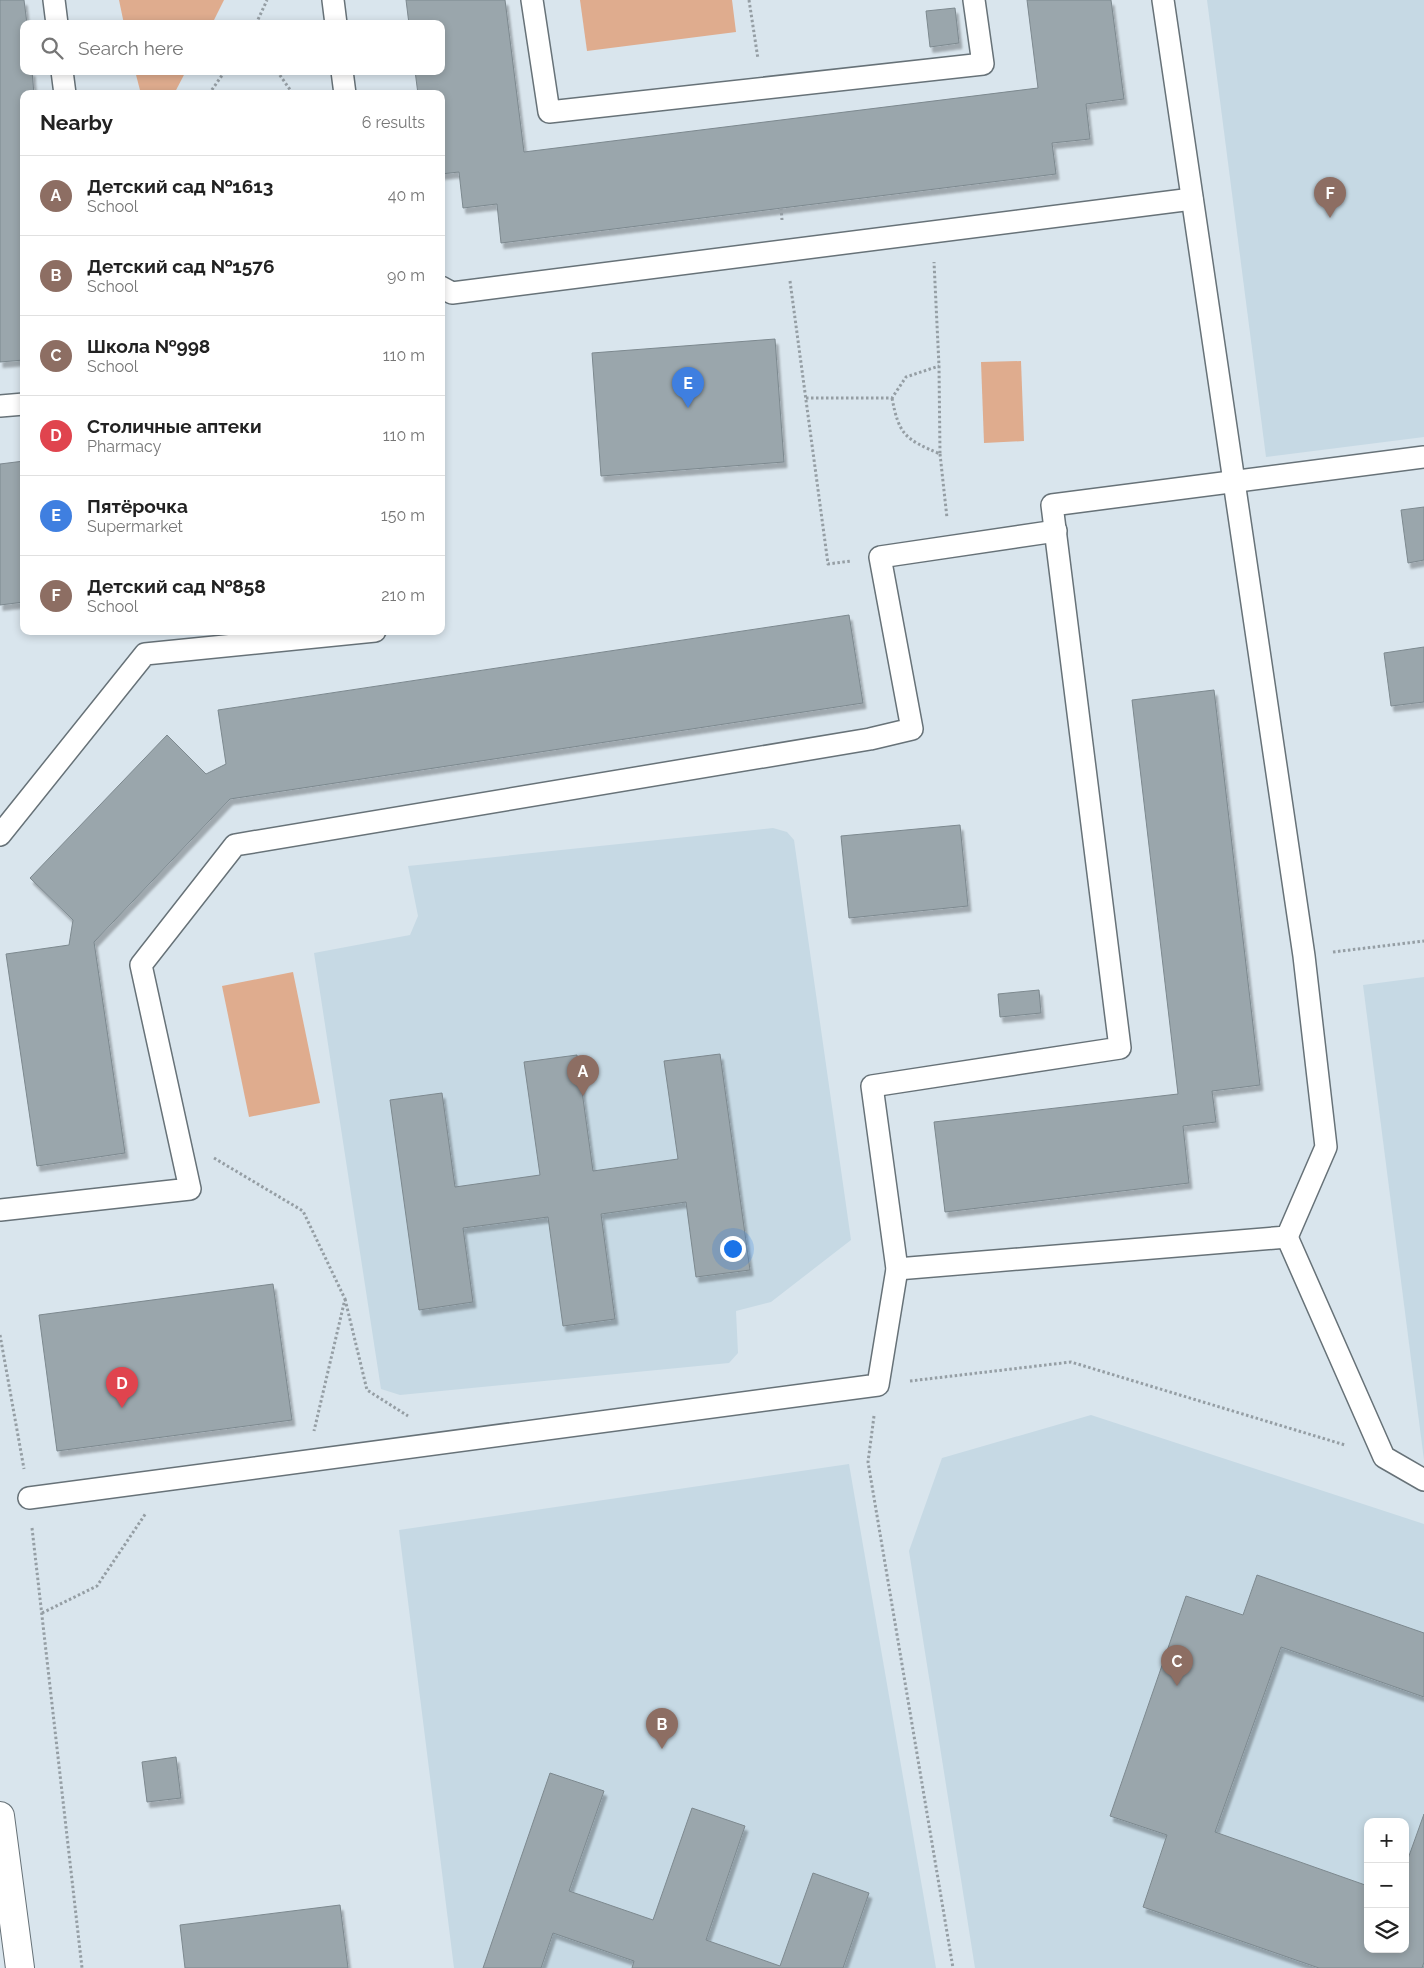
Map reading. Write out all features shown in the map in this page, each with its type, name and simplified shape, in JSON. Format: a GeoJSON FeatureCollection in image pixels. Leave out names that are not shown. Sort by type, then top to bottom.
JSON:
{"type":"FeatureCollection","features":[{"type":"Feature","properties":{"kind":"street"},"geometry":{"type":"LineString","coordinates":[[0,1816],[20,1968]]}},
{"type":"Feature","properties":{"kind":"lane"},"geometry":{"type":"LineString","coordinates":[[54,0],[56,20]]}},
{"type":"Feature","properties":{"kind":"lane"},"geometry":{"type":"LineString","coordinates":[[333,0],[336,20]]}},
{"type":"Feature","properties":{"kind":"lane"},"geometry":{"type":"LineString","coordinates":[[532,0],[549,112],[983,64],[974,0]]}},
{"type":"Feature","properties":{"kind":"lane"},"geometry":{"type":"LineString","coordinates":[[1163,0],[1304,956],[1326,1147],[1287,1237],[1384,1457],[1424,1480]]}},
{"type":"Feature","properties":{"kind":"lane"},"geometry":{"type":"LineString","coordinates":[[63,75],[64,90]]}},
{"type":"Feature","properties":{"kind":"lane"},"geometry":{"type":"LineString","coordinates":[[343,75],[344,90]]}},
{"type":"Feature","properties":{"kind":"lane"},"geometry":{"type":"LineString","coordinates":[[445,289],[452,293],[1192,198]]}},
{"type":"Feature","properties":{"kind":"lane"},"geometry":{"type":"LineString","coordinates":[[0,406],[20,404]]}},
{"type":"Feature","properties":{"kind":"lane"},"geometry":{"type":"LineString","coordinates":[[29,1498],[878,1385],[897,1268],[872,1086],[1120,1048],[1052,505],[1424,457]]}},
{"type":"Feature","properties":{"kind":"lane"},"geometry":{"type":"LineString","coordinates":[[0,1210],[190,1189],[141,965],[235,845],[870,739],[912,729],[880,557],[1056,531]]}},
{"type":"Feature","properties":{"kind":"lane"},"geometry":{"type":"LineString","coordinates":[[0,835],[145,654],[335,635]]}},
{"type":"Feature","properties":{"kind":"lane"},"geometry":{"type":"LineString","coordinates":[[897,1268],[1287,1237]]}},
{"type":"Feature","properties":{"kind":"path"},"geometry":{"type":"LineString","coordinates":[[258,20],[266,0]]}},
{"type":"Feature","properties":{"kind":"path"},"geometry":{"type":"LineString","coordinates":[[212,90],[222,75]]}},
{"type":"Feature","properties":{"kind":"path"},"geometry":{"type":"LineString","coordinates":[[280,75],[289,90]]}},
{"type":"Feature","properties":{"kind":"path"},"geometry":{"type":"LineString","coordinates":[[781,208],[828,564],[880,557]]}},
{"type":"Feature","properties":{"kind":"path"},"geometry":{"type":"LineString","coordinates":[[933,232],[939,366],[940,454],[950,546]]}},
{"type":"Feature","properties":{"kind":"path"},"geometry":{"type":"LineString","coordinates":[[939,366],[906,377],[892,398],[896,421],[912,442],[940,454]]}},
{"type":"Feature","properties":{"kind":"path"},"geometry":{"type":"LineString","coordinates":[[806,398],[892,398]]}},
{"type":"Feature","properties":{"kind":"path"},"geometry":{"type":"LineString","coordinates":[[1304,956],[1424,941]]}},
{"type":"Feature","properties":{"kind":"path"},"geometry":{"type":"LineString","coordinates":[[179,1138],[303,1211],[345,1299],[367,1390],[449,1442]]}},
{"type":"Feature","properties":{"kind":"path"},"geometry":{"type":"LineString","coordinates":[[306,1461],[345,1299]]}},
{"type":"Feature","properties":{"kind":"path"},"geometry":{"type":"LineString","coordinates":[[953,1968],[868,1462],[878,1385],[1072,1362],[1384,1457]]}},
{"type":"Feature","properties":{"kind":"path"},"geometry":{"type":"LineString","coordinates":[[82,1968],[42,1613],[97,1586],[168,1480]]}},
{"type":"Feature","properties":{"kind":"shaded area"},"geometry":{"type":"Polygon","coordinates":[[[119,0],[224,0],[214,20],[123,20],[119,0]]]}},
{"type":"Feature","properties":{"kind":"shaded area"},"geometry":{"type":"Polygon","coordinates":[[[580,0],[732,0],[736,32],[587,51],[580,0]]]}},
{"type":"Feature","properties":{"kind":"shaded area"},"geometry":{"type":"Polygon","coordinates":[[[1207,0],[1424,0],[1424,437],[1266,457],[1207,0]]]}},
{"type":"Feature","properties":{"kind":"shaded area"},"geometry":{"type":"Polygon","coordinates":[[[136,75],[184,75],[176,90],[140,90],[136,75]]]}},
{"type":"Feature","properties":{"kind":"shaded area"},"geometry":{"type":"Polygon","coordinates":[[[1021,361],[1024,441],[984,443],[981,362],[1021,361]]]}},
{"type":"Feature","properties":{"kind":"shaded area"},"geometry":{"type":"Polygon","coordinates":[[[773,828],[787,832],[794,840],[851,1240],[771,1302],[736,1311],[738,1353],[729,1363],[400,1395],[381,1389],[314,953],[410,935],[418,916],[408,866],[773,828]]]}},
{"type":"Feature","properties":{"kind":"shaded area"},"geometry":{"type":"Polygon","coordinates":[[[293,972],[320,1103],[249,1117],[222,986],[293,972]]]}},
{"type":"Feature","properties":{"kind":"shaded area"},"geometry":{"type":"Polygon","coordinates":[[[1424,977],[1424,1460],[1363,985],[1424,977]]]}},
{"type":"Feature","properties":{"kind":"shaded area"},"geometry":{"type":"Polygon","coordinates":[[[1091,1415],[1424,1524],[1424,1968],[975,1968],[909,1551],[942,1458],[1091,1415]]]}},
{"type":"Feature","properties":{"kind":"shaded area"},"geometry":{"type":"Polygon","coordinates":[[[849,1464],[936,1968],[454,1968],[399,1530],[849,1464]]]}},
{"type":"Feature","properties":{"kind":"building"},"geometry":{"type":"Polygon","coordinates":[[[0,0],[24,0],[26,20],[20,20],[20,75],[32,75],[34,90],[20,90],[20,360],[0,362],[0,0]]]}},
{"type":"Feature","properties":{"kind":"building"},"geometry":{"type":"Polygon","coordinates":[[[406,0],[505,0],[524,152],[1038,88],[1027,0],[1111,0],[1124,99],[1086,104],[1090,139],[1052,143],[1056,174],[501,243],[497,204],[463,208],[459,172],[445,174],[445,90],[417,90],[416,75],[445,75],[445,20],[408,20],[406,0]]]}},
{"type":"Feature","properties":{"kind":"building"},"geometry":{"type":"Polygon","coordinates":[[[955,8],[959,43],[930,47],[926,11],[955,8]]]}},
{"type":"Feature","properties":{"kind":"building"},"geometry":{"type":"Polygon","coordinates":[[[775,339],[784,462],[601,476],[592,353],[775,339]]]}},
{"type":"Feature","properties":{"kind":"building"},"geometry":{"type":"Polygon","coordinates":[[[20,462],[20,602],[0,605],[0,464],[20,462]]]}},
{"type":"Feature","properties":{"kind":"building"},"geometry":{"type":"Polygon","coordinates":[[[1424,507],[1424,560],[1408,563],[1401,510],[1424,507]]]}},
{"type":"Feature","properties":{"kind":"building"},"geometry":{"type":"Polygon","coordinates":[[[849,615],[863,703],[230,799],[94,942],[125,1153],[37,1166],[6,954],[69,945],[73,920],[30,878],[167,735],[206,774],[226,764],[218,710],[849,615]]]}},
{"type":"Feature","properties":{"kind":"building"},"geometry":{"type":"Polygon","coordinates":[[[1424,647],[1424,702],[1391,706],[1384,653],[1424,647]]]}},
{"type":"Feature","properties":{"kind":"building"},"geometry":{"type":"Polygon","coordinates":[[[1214,690],[1260,1085],[1212,1091],[1216,1122],[1183,1126],[1189,1183],[945,1212],[934,1122],[1178,1094],[1132,700],[1214,690]]]}},
{"type":"Feature","properties":{"kind":"building"},"geometry":{"type":"Polygon","coordinates":[[[960,825],[968,906],[849,918],[841,836],[960,825]]]}},
{"type":"Feature","properties":{"kind":"building"},"geometry":{"type":"Polygon","coordinates":[[[1039,990],[1041,1013],[1000,1017],[998,994],[1039,990]]]}},
{"type":"Feature","properties":{"kind":"building"},"geometry":{"type":"Polygon","coordinates":[[[720,1054],[750,1270],[696,1277],[686,1202],[601,1214],[615,1319],[563,1326],[548,1217],[463,1228],[473,1302],[419,1310],[390,1100],[442,1093],[455,1187],[540,1175],[524,1062],[577,1055],[593,1171],[678,1159],[664,1061],[720,1054]]]}},
{"type":"Feature","properties":{"kind":"building"},"geometry":{"type":"Polygon","coordinates":[[[273,1284],[292,1420],[57,1451],[39,1315],[273,1284]]]}},
{"type":"Feature","properties":{"kind":"building"},"geometry":{"type":"Polygon","coordinates":[[[1257,1575],[1424,1633],[1424,1697],[1281,1647],[1215,1832],[1364,1885],[1364,1953],[1409,1953],[1409,1856],[1424,1814],[1424,1962],[1422,1968],[1319,1968],[1143,1907],[1167,1835],[1110,1816],[1186,1596],[1243,1615],[1257,1575]]]}},
{"type":"Feature","properties":{"kind":"building"},"geometry":{"type":"Polygon","coordinates":[[[176,1757],[181,1798],[147,1802],[142,1762],[176,1757]]]}},
{"type":"Feature","properties":{"kind":"building"},"geometry":{"type":"Polygon","coordinates":[[[550,1773],[604,1791],[569,1891],[653,1920],[692,1808],[745,1826],[706,1940],[780,1966],[813,1873],[869,1893],[843,1968],[632,1968],[634,1961],[553,1933],[541,1968],[483,1968],[550,1773]]]}},
{"type":"Feature","properties":{"kind":"building"},"geometry":{"type":"Polygon","coordinates":[[[340,1905],[348,1968],[185,1968],[180,1925],[340,1905]]]}},
{"type":"Feature","properties":{"kind":"place","name":"Детский сад №858"},"geometry":{"type":"Point","coordinates":[1330,218]}},
{"type":"Feature","properties":{"kind":"place","name":"Пятёрочка"},"geometry":{"type":"Point","coordinates":[688,408]}},
{"type":"Feature","properties":{"kind":"place","name":"Детский сад №1613"},"geometry":{"type":"Point","coordinates":[583,1096]}},
{"type":"Feature","properties":{"kind":"place","name":"Столичные аптеки"},"geometry":{"type":"Point","coordinates":[122,1408]}},
{"type":"Feature","properties":{"kind":"place","name":"Школа №998"},"geometry":{"type":"Point","coordinates":[1177,1686]}},
{"type":"Feature","properties":{"kind":"place","name":"Детский сад №1576"},"geometry":{"type":"Point","coordinates":[662,1749]}}]}
